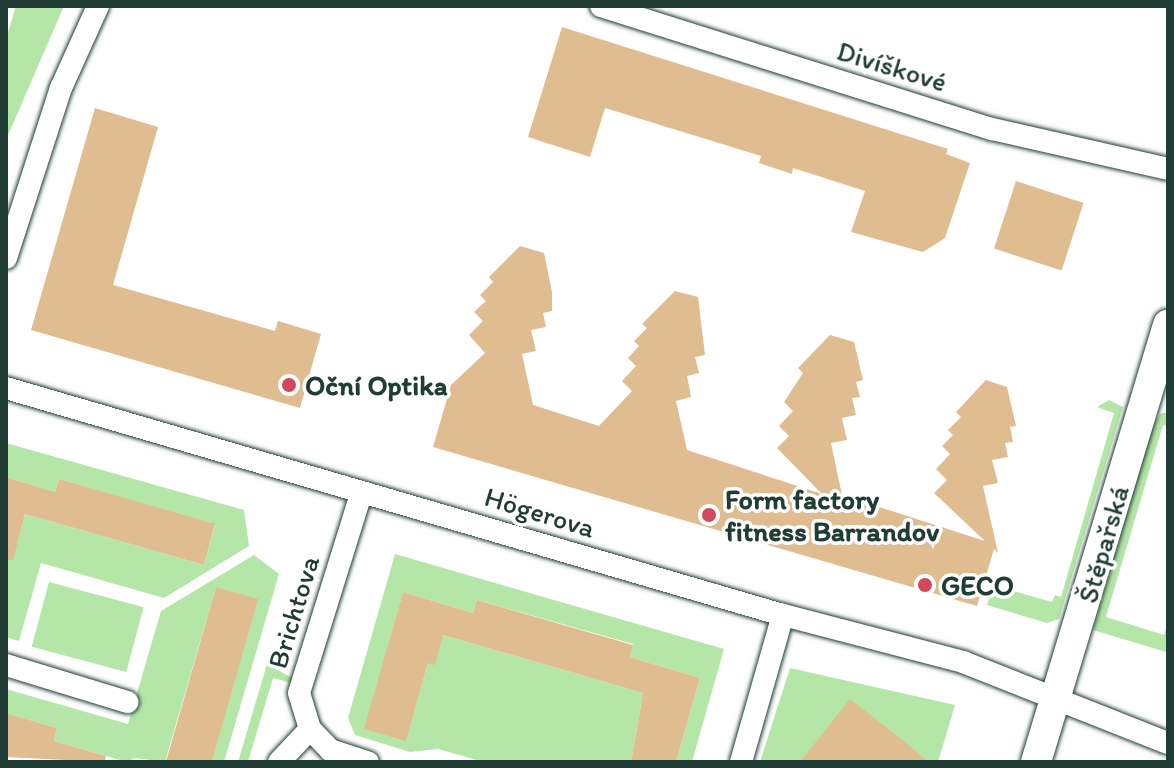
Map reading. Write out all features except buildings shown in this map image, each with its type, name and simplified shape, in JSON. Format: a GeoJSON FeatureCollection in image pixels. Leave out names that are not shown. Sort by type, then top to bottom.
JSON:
{"type":"FeatureCollection","features":[{"type":"Feature","properties":{"kind":"street"},"geometry":{"type":"LineString","coordinates":[[6,258],[61,88],[98,6]]}},
{"type":"Feature","properties":{"kind":"street","name":"Divíškové"},"geometry":{"type":"LineString","coordinates":[[601,6],[992,129],[1168,169]]}},
{"type":"Feature","properties":{"kind":"street","name":"Štěpařská"},"geometry":{"type":"LineString","coordinates":[[1036,762],[1168,325]]}},
{"type":"Feature","properties":{"kind":"street","name":"Högerova"},"geometry":{"type":"LineString","coordinates":[[6,388],[783,615],[963,662],[1168,743]]}},
{"type":"Feature","properties":{"kind":"street","name":"Brichtova"},"geometry":{"type":"LineString","coordinates":[[310,729],[299,693],[361,494]]}},
{"type":"Feature","properties":{"kind":"street"},"geometry":{"type":"LineString","coordinates":[[741,762],[783,615]]}},
{"type":"Feature","properties":{"kind":"street"},"geometry":{"type":"LineString","coordinates":[[6,665],[127,702]]}},
{"type":"Feature","properties":{"kind":"street"},"geometry":{"type":"LineString","coordinates":[[279,762],[310,729],[330,750],[368,762]]}},
{"type":"Feature","properties":{"kind":"green space"},"geometry":{"type":"Polygon","coordinates":[[[16,6],[64,6],[6,140],[6,39],[16,6]]]}},
{"type":"Feature","properties":{"kind":"green space"},"geometry":{"type":"Polygon","coordinates":[[[1109,400],[1123,407],[1059,619],[1047,623],[987,605],[993,585],[1052,602],[1055,595],[1061,597],[1114,413],[1097,407],[1109,400]]]}},
{"type":"Feature","properties":{"kind":"green space"},"geometry":{"type":"Polygon","coordinates":[[[1161,413],[1168,413],[1168,426],[1163,425],[1106,617],[1164,635],[1168,623],[1166,652],[1093,630],[1152,427],[1161,413]]]}},
{"type":"Feature","properties":{"kind":"green space"},"geometry":{"type":"Polygon","coordinates":[[[6,443],[244,510],[249,546],[164,598],[41,563],[19,641],[6,637],[6,555],[17,544],[25,514],[204,565],[215,525],[59,479],[55,492],[6,477],[6,443]]]}},
{"type":"Feature","properties":{"kind":"green space"},"geometry":{"type":"Polygon","coordinates":[[[395,554],[724,649],[692,762],[676,762],[700,678],[630,657],[633,644],[477,600],[473,613],[403,592],[365,729],[406,740],[428,663],[443,635],[643,693],[631,762],[484,762],[438,749],[410,752],[355,735],[348,718],[395,554]]]}},
{"type":"Feature","properties":{"kind":"green space"},"geometry":{"type":"Polygon","coordinates":[[[254,555],[279,574],[224,762],[196,762],[212,756],[258,600],[216,587],[165,762],[135,758],[127,762],[54,741],[57,728],[6,713],[6,689],[128,724],[161,611],[254,555]]]}},
{"type":"Feature","properties":{"kind":"green space"},"geometry":{"type":"Polygon","coordinates":[[[49,582],[144,607],[126,672],[32,647],[49,582]]]}},
{"type":"Feature","properties":{"kind":"green space"},"geometry":{"type":"Polygon","coordinates":[[[267,664],[292,678],[291,683],[273,678],[248,762],[238,762],[267,664]]]}},
{"type":"Feature","properties":{"kind":"green space"},"geometry":{"type":"Polygon","coordinates":[[[790,668],[955,705],[938,762],[760,762],[790,668]]]}},
{"type":"Feature","properties":{"kind":"place","name":"Oční Optika"},"geometry":{"type":"Point","coordinates":[289,385]}},
{"type":"Feature","properties":{"kind":"place","name":"Form factory fitness Barrandov"},"geometry":{"type":"Point","coordinates":[709,515]}},
{"type":"Feature","properties":{"kind":"place","name":"GECO"},"geometry":{"type":"Point","coordinates":[925,585]}}]}
